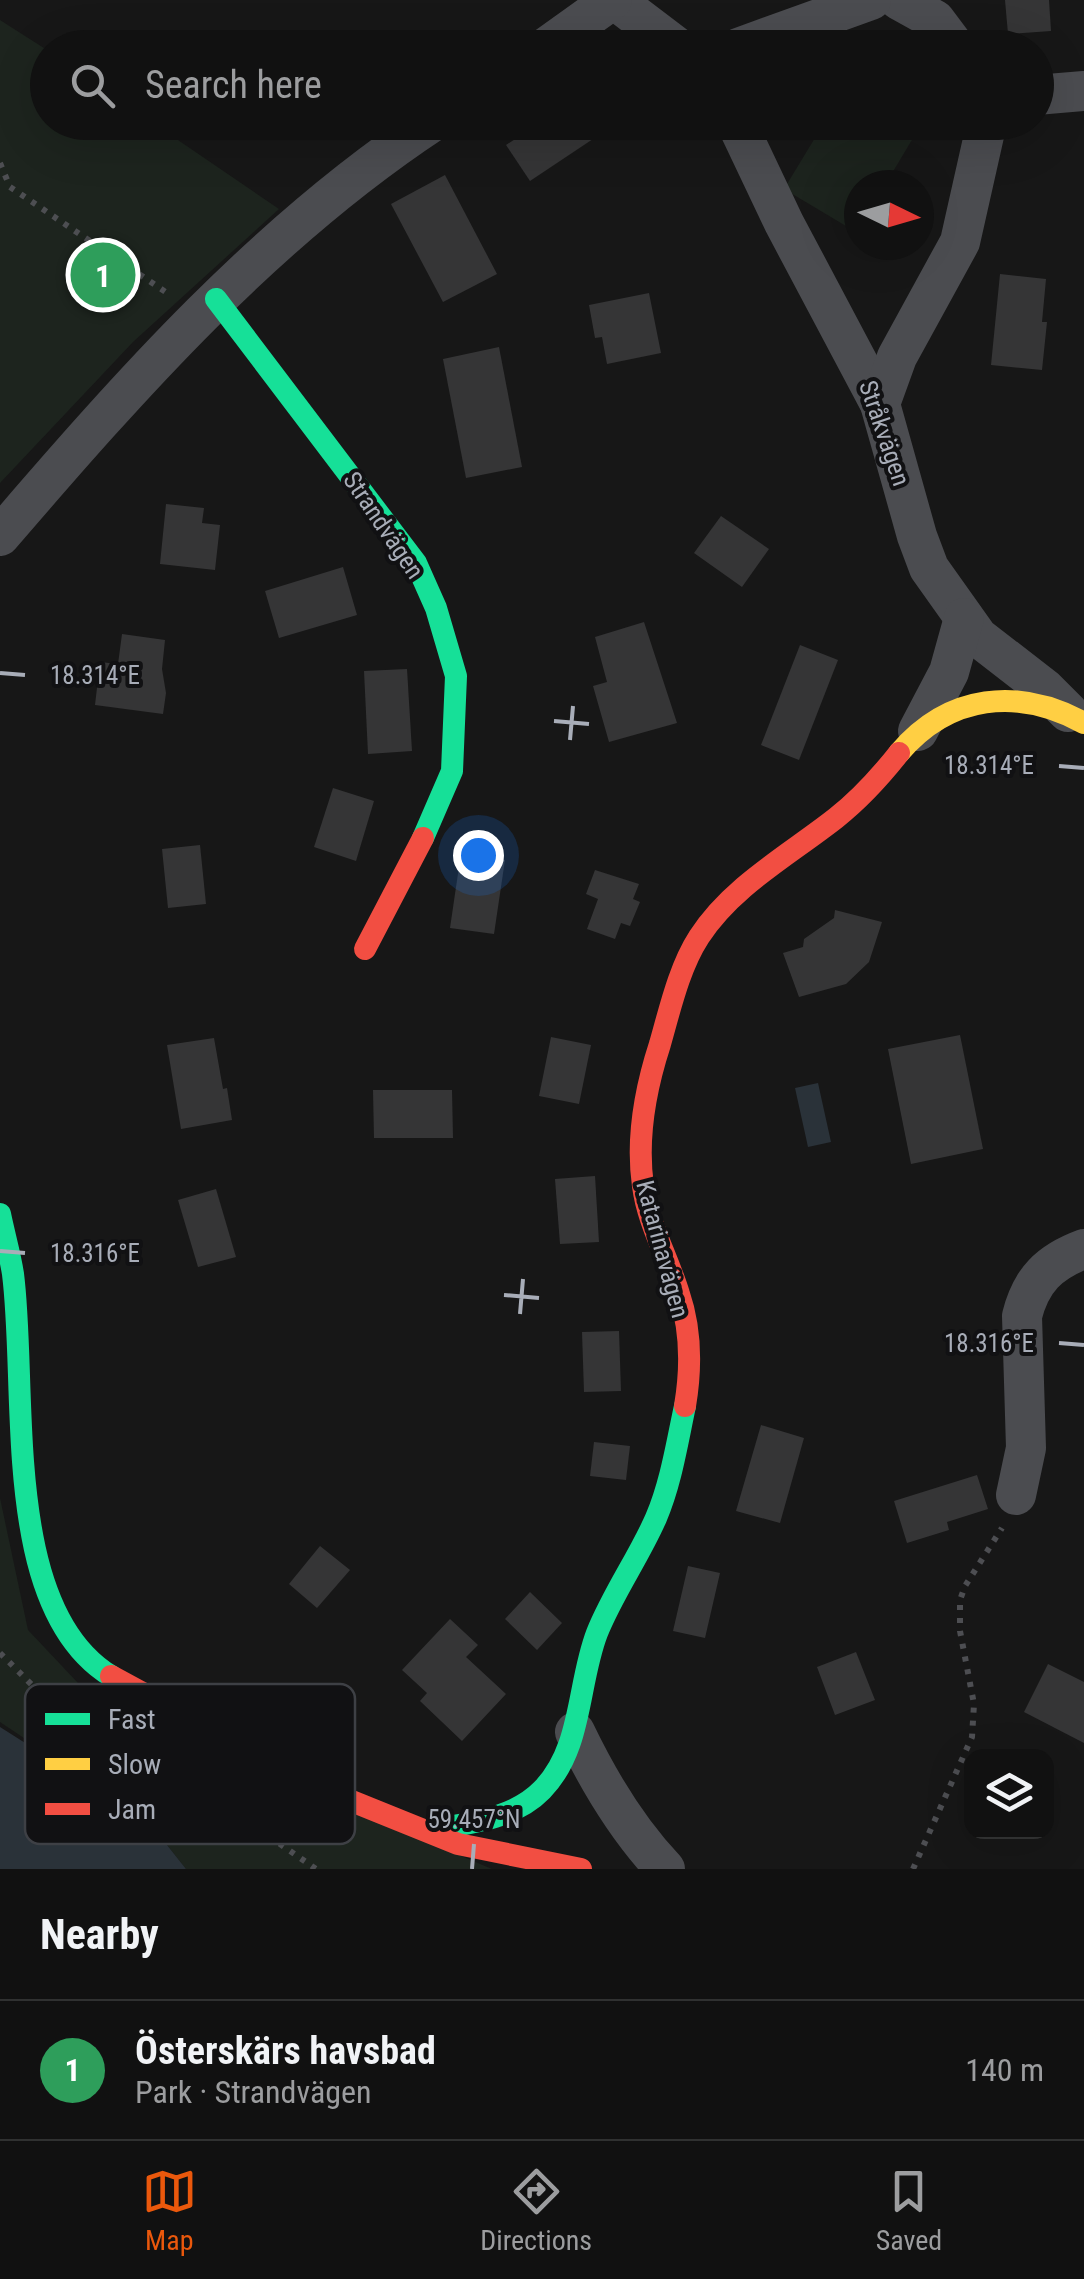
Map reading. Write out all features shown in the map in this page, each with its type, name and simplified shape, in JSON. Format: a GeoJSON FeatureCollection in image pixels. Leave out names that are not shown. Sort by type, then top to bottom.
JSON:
{"type":"FeatureCollection","features":[{"type":"Feature","properties":{"kind":"street"},"geometry":{"type":"LineString","coordinates":[[571,30],[614,0],[654,30]]}},
{"type":"Feature","properties":{"kind":"street"},"geometry":{"type":"LineString","coordinates":[[788,30],[871,0]]}},
{"type":"Feature","properties":{"kind":"street"},"geometry":{"type":"LineString","coordinates":[[899,0],[935,20],[942,30]]}},
{"type":"Feature","properties":{"kind":"street"},"geometry":{"type":"LineString","coordinates":[[1054,94],[1084,91]]}},
{"type":"Feature","properties":{"kind":"street"},"geometry":{"type":"LineString","coordinates":[[0,536],[95,426],[208,307],[368,165],[405,140]]}},
{"type":"Feature","properties":{"kind":"street","name":"Stråkvägen"},"geometry":{"type":"LineString","coordinates":[[745,140],[880,404],[929,568],[978,636],[1076,718]]}},
{"type":"Feature","properties":{"kind":"street"},"geometry":{"type":"LineString","coordinates":[[880,404],[897,358],[960,242],[982,140]]}},
{"type":"Feature","properties":{"kind":"street","name":"Strandvägen"},"geometry":{"type":"LineString","coordinates":[[208,307],[416,563],[436,608],[456,676],[452,771],[434,818],[365,949]]}},
{"type":"Feature","properties":{"kind":"street","name":"Katarinavägen"},"geometry":{"type":"LineString","coordinates":[[918,731],[949,672],[960,644],[964,618]]}},
{"type":"Feature","properties":{"kind":"street","name":"Katarinavägen"},"geometry":{"type":"LineString","coordinates":[[428,1830],[482,1820],[522,1805],[542,1790],[559,1768],[576,1732],[586,1667],[598,1631],[658,1514],[668,1485],[688,1375],[683,1304],[650,1216],[642,1179],[641,1119],[661,1039],[699,937],[770,868],[864,792],[918,731],[939,716],[966,704],[990,701],[1025,704],[1076,718]]}},
{"type":"Feature","properties":{"kind":"street"},"geometry":{"type":"LineString","coordinates":[[0,1214],[13,1276],[24,1524],[31,1565],[47,1606],[88,1663],[127,1684]]}},
{"type":"Feature","properties":{"kind":"street"},"geometry":{"type":"LineString","coordinates":[[1016,1495],[1026,1448],[1022,1316],[1026,1299],[1048,1267],[1084,1250]]}},
{"type":"Feature","properties":{"kind":"street"},"geometry":{"type":"LineString","coordinates":[[576,1732],[596,1777],[665,1869]]}},
{"type":"Feature","properties":{"kind":"street"},"geometry":{"type":"LineString","coordinates":[[355,1802],[458,1844],[581,1869]]}},
{"type":"Feature","properties":{"kind":"path"},"geometry":{"type":"LineString","coordinates":[[0,163],[10,188],[208,307]]}},
{"type":"Feature","properties":{"kind":"path"},"geometry":{"type":"LineString","coordinates":[[912,1869],[972,1738],[974,1704],[960,1631],[960,1600],[1011,1514],[1016,1495]]}},
{"type":"Feature","properties":{"kind":"path"},"geometry":{"type":"LineString","coordinates":[[0,1653],[31,1684]]}},
{"type":"Feature","properties":{"kind":"path"},"geometry":{"type":"LineString","coordinates":[[280,1844],[316,1869]]}},
{"type":"Feature","properties":{"kind":"shaded area"},"geometry":{"type":"Polygon","coordinates":[[[0,20],[30,39],[30,140],[178,140],[279,209],[133,342],[0,483],[0,20]]]}},
{"type":"Feature","properties":{"kind":"shaded area"},"geometry":{"type":"Polygon","coordinates":[[[814,140],[912,140],[894,170],[844,170],[844,225],[784,189],[814,140]]]}},
{"type":"Feature","properties":{"kind":"shaded area"},"geometry":{"type":"Polygon","coordinates":[[[818,1083],[831,1142],[808,1147],[795,1088],[818,1083]]]}},
{"type":"Feature","properties":{"kind":"shaded area"},"geometry":{"type":"Polygon","coordinates":[[[0,1498],[28,1630],[79,1684],[25,1684],[25,1739],[0,1722],[0,1498]]]}},
{"type":"Feature","properties":{"kind":"shaded area"},"geometry":{"type":"Polygon","coordinates":[[[0,1727],[25,1743],[25,1844],[166,1844],[186,1869],[0,1869],[0,1727]]]}},
{"type":"Feature","properties":{"kind":"shaded area"},"geometry":{"type":"Polygon","coordinates":[[[355,1811],[492,1869],[186,1869],[166,1844],[355,1844],[355,1811]]]}},
{"type":"Feature","properties":{"kind":"building"},"geometry":{"type":"Polygon","coordinates":[[[1005,0],[1049,0],[1051,30],[1008,30],[1005,0]]]}},
{"type":"Feature","properties":{"kind":"building"},"geometry":{"type":"Polygon","coordinates":[[[514,140],[592,140],[530,181],[506,145],[514,140]]]}},
{"type":"Feature","properties":{"kind":"building"},"geometry":{"type":"Polygon","coordinates":[[[445,175],[497,274],[443,302],[391,204],[445,175]]]}},
{"type":"Feature","properties":{"kind":"building"},"geometry":{"type":"Polygon","coordinates":[[[1000,274],[1046,279],[1042,370],[991,365],[1000,274]]]}},
{"type":"Feature","properties":{"kind":"building"},"geometry":{"type":"Polygon","coordinates":[[[649,293],[661,353],[607,364],[602,337],[595,338],[589,305],[649,293]]]}},
{"type":"Feature","properties":{"kind":"building"},"geometry":{"type":"Polygon","coordinates":[[[499,347],[522,467],[466,478],[443,359],[499,347]]]}},
{"type":"Feature","properties":{"kind":"building"},"geometry":{"type":"Polygon","coordinates":[[[166,504],[204,508],[202,523],[220,525],[215,570],[160,564],[166,504]]]}},
{"type":"Feature","properties":{"kind":"building"},"geometry":{"type":"Polygon","coordinates":[[[721,516],[769,549],[742,587],[694,553],[721,516]]]}},
{"type":"Feature","properties":{"kind":"building"},"geometry":{"type":"Polygon","coordinates":[[[343,567],[357,615],[279,638],[265,591],[343,567]]]}},
{"type":"Feature","properties":{"kind":"building"},"geometry":{"type":"Polygon","coordinates":[[[644,622],[677,723],[609,742],[593,686],[607,682],[595,637],[644,622]]]}},
{"type":"Feature","properties":{"kind":"building"},"geometry":{"type":"Polygon","coordinates":[[[122,634],[165,640],[163,714],[95,705],[100,662],[118,664],[122,634]]]}},
{"type":"Feature","properties":{"kind":"building"},"geometry":{"type":"Polygon","coordinates":[[[800,645],[838,660],[799,760],[761,745],[800,645]]]}},
{"type":"Feature","properties":{"kind":"building"},"geometry":{"type":"Polygon","coordinates":[[[407,669],[412,751],[368,754],[364,671],[407,669]]]}},
{"type":"Feature","properties":{"kind":"building"},"geometry":{"type":"Polygon","coordinates":[[[333,788],[374,801],[356,861],[314,847],[333,788]]]}},
{"type":"Feature","properties":{"kind":"building"},"geometry":{"type":"Polygon","coordinates":[[[200,845],[206,904],[168,908],[162,849],[200,845]]]}},
{"type":"Feature","properties":{"kind":"building"},"geometry":{"type":"Polygon","coordinates":[[[461,853],[505,860],[494,934],[450,928],[461,853]]]}},
{"type":"Feature","properties":{"kind":"building"},"geometry":{"type":"Polygon","coordinates":[[[595,870],[639,884],[633,899],[640,902],[630,926],[621,923],[615,939],[587,929],[598,899],[586,894],[595,870]]]}},
{"type":"Feature","properties":{"kind":"building"},"geometry":{"type":"Polygon","coordinates":[[[835,910],[882,922],[869,962],[846,984],[799,997],[783,953],[803,947],[804,939],[834,918],[835,910]]]}},
{"type":"Feature","properties":{"kind":"building"},"geometry":{"type":"Polygon","coordinates":[[[960,1035],[983,1149],[911,1164],[888,1049],[960,1035]]]}},
{"type":"Feature","properties":{"kind":"building"},"geometry":{"type":"Polygon","coordinates":[[[551,1037],[591,1045],[579,1104],[539,1096],[551,1037]]]}},
{"type":"Feature","properties":{"kind":"building"},"geometry":{"type":"Polygon","coordinates":[[[214,1038],[232,1120],[181,1129],[167,1045],[214,1038]]]}},
{"type":"Feature","properties":{"kind":"building"},"geometry":{"type":"Polygon","coordinates":[[[373,1090],[452,1090],[453,1138],[374,1138],[373,1090]]]}},
{"type":"Feature","properties":{"kind":"building"},"geometry":{"type":"Polygon","coordinates":[[[595,1176],[599,1242],[560,1244],[555,1179],[595,1176]]]}},
{"type":"Feature","properties":{"kind":"building"},"geometry":{"type":"Polygon","coordinates":[[[216,1189],[236,1257],[198,1267],[178,1200],[216,1189]]]}},
{"type":"Feature","properties":{"kind":"building"},"geometry":{"type":"Polygon","coordinates":[[[619,1331],[621,1391],[584,1392],[582,1332],[619,1331]]]}},
{"type":"Feature","properties":{"kind":"building"},"geometry":{"type":"Polygon","coordinates":[[[761,1425],[804,1438],[780,1523],[736,1511],[761,1425]]]}},
{"type":"Feature","properties":{"kind":"building"},"geometry":{"type":"Polygon","coordinates":[[[594,1442],[630,1446],[626,1480],[590,1476],[594,1442]]]}},
{"type":"Feature","properties":{"kind":"building"},"geometry":{"type":"Polygon","coordinates":[[[977,1475],[988,1509],[947,1522],[949,1530],[907,1543],[894,1501],[977,1475]]]}},
{"type":"Feature","properties":{"kind":"building"},"geometry":{"type":"Polygon","coordinates":[[[320,1546],[350,1570],[317,1608],[289,1584],[320,1546]]]}},
{"type":"Feature","properties":{"kind":"building"},"geometry":{"type":"Polygon","coordinates":[[[688,1566],[720,1573],[705,1638],[673,1631],[688,1566]]]}},
{"type":"Feature","properties":{"kind":"building"},"geometry":{"type":"Polygon","coordinates":[[[530,1592],[562,1623],[537,1650],[505,1619],[530,1592]]]}},
{"type":"Feature","properties":{"kind":"building"},"geometry":{"type":"Polygon","coordinates":[[[450,1619],[478,1645],[466,1657],[506,1694],[462,1741],[420,1701],[427,1693],[402,1670],[450,1619]]]}},
{"type":"Feature","properties":{"kind":"building"},"geometry":{"type":"Polygon","coordinates":[[[856,1652],[875,1700],[835,1715],[817,1667],[856,1652]]]}},
{"type":"Feature","properties":{"kind":"building"},"geometry":{"type":"Polygon","coordinates":[[[1048,1664],[1084,1682],[1084,1743],[1024,1712],[1048,1664]]]}},
{"type":"Feature","properties":{"kind":"traffic: fast"},"geometry":{"type":"LineString","coordinates":[[216,299],[416,563],[436,608],[456,676],[452,771],[423,838]]}},
{"type":"Feature","properties":{"kind":"traffic: fast"},"geometry":{"type":"LineString","coordinates":[[0,1214],[13,1274],[21,1435],[35,1550],[51,1601],[76,1644],[111,1676]]}},
{"type":"Feature","properties":{"kind":"traffic: fast"},"geometry":{"type":"LineString","coordinates":[[428,1831],[488,1819],[517,1808],[542,1790],[555,1773],[572,1736],[597,1633],[661,1505],[685,1406]]}},
{"type":"Feature","properties":{"kind":"traffic: slow"},"geometry":{"type":"LineString","coordinates":[[899,753],[940,718],[986,702],[1034,704],[1084,723]]}},
{"type":"Feature","properties":{"kind":"traffic: jam"},"geometry":{"type":"LineString","coordinates":[[685,1406],[689,1364],[686,1321],[646,1200],[641,1168],[646,1096],[676,989],[699,937],[728,902],[845,811],[899,753]]}},
{"type":"Feature","properties":{"kind":"traffic: jam"},"geometry":{"type":"LineString","coordinates":[[365,949],[423,838]]}},
{"type":"Feature","properties":{"kind":"traffic: jam"},"geometry":{"type":"LineString","coordinates":[[111,1676],[126,1684]]}},
{"type":"Feature","properties":{"kind":"traffic: jam"},"geometry":{"type":"LineString","coordinates":[[355,1802],[458,1844],[581,1869]]}},
{"type":"Feature","properties":{"kind":"place","name":"Österskärs havsbad"},"geometry":{"type":"Point","coordinates":[103,275]}}]}
